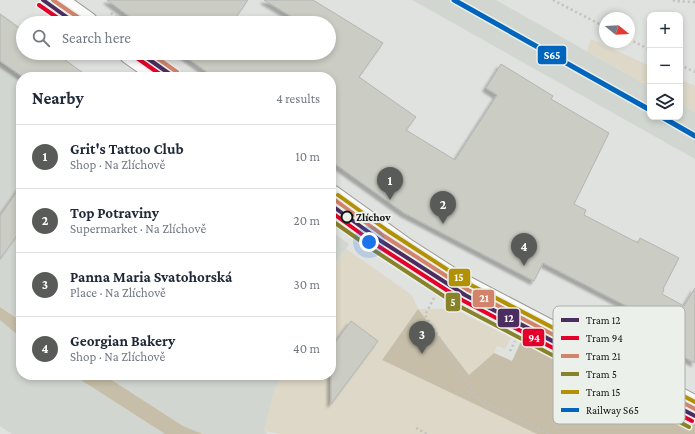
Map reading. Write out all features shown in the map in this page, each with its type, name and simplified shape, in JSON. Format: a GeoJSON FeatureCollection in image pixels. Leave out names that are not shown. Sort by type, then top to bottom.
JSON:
{"type":"FeatureCollection","features":[{"type":"Feature","properties":{"kind":"street"},"geometry":{"type":"LineString","coordinates":[[55,0],[77,16]]}},
{"type":"Feature","properties":{"kind":"street"},"geometry":{"type":"LineString","coordinates":[[140,60],[157,72]]}},
{"type":"Feature","properties":{"kind":"street"},"geometry":{"type":"LineString","coordinates":[[336,200],[405,249],[458,283],[553,333]]}},
{"type":"Feature","properties":{"kind":"street"},"geometry":{"type":"LineString","coordinates":[[685,403],[695,408]]}},
{"type":"Feature","properties":{"kind":"path"},"geometry":{"type":"LineString","coordinates":[[553,0],[599,24]]}},
{"type":"Feature","properties":{"kind":"path"},"geometry":{"type":"LineString","coordinates":[[673,0],[695,2]]}},
{"type":"Feature","properties":{"kind":"path"},"geometry":{"type":"LineString","coordinates":[[635,42],[647,48]]}},
{"type":"Feature","properties":{"kind":"path"},"geometry":{"type":"LineString","coordinates":[[683,66],[695,72]]}},
{"type":"Feature","properties":{"kind":"path"},"geometry":{"type":"LineString","coordinates":[[434,298],[425,315],[478,399],[550,434]]}},
{"type":"Feature","properties":{"kind":"path"},"geometry":{"type":"LineString","coordinates":[[510,351],[517,337]]}},
{"type":"Feature","properties":{"kind":"path"},"geometry":{"type":"LineString","coordinates":[[416,428],[427,434]]}},
{"type":"Feature","properties":{"kind":"shaded area"},"geometry":{"type":"Polygon","coordinates":[[[412,0],[496,0],[647,85],[647,120],[683,120],[683,106],[695,112],[695,159],[412,0]]]}},
{"type":"Feature","properties":{"kind":"shaded area"},"geometry":{"type":"Polygon","coordinates":[[[0,13],[16,24],[16,60],[66,60],[82,72],[16,72],[16,318],[0,307],[0,13]]]}},
{"type":"Feature","properties":{"kind":"shaded area"},"geometry":{"type":"Polygon","coordinates":[[[591,39],[599,43],[599,48],[611,48],[647,65],[647,85],[587,51],[591,39]]]}},
{"type":"Feature","properties":{"kind":"shaded area"},"geometry":{"type":"Polygon","coordinates":[[[683,80],[695,86],[695,112],[683,106],[683,80]]]}},
{"type":"Feature","properties":{"kind":"shaded area"},"geometry":{"type":"Polygon","coordinates":[[[336,235],[349,244],[336,260],[336,235]]]}},
{"type":"Feature","properties":{"kind":"shaded area"},"geometry":{"type":"Polygon","coordinates":[[[346,249],[412,295],[418,309],[382,360],[537,434],[281,434],[264,431],[273,393],[279,380],[336,380],[336,260],[346,249]]]}},
{"type":"Feature","properties":{"kind":"shaded area"},"geometry":{"type":"Polygon","coordinates":[[[0,307],[16,318],[16,334],[0,320],[0,307]]]}},
{"type":"Feature","properties":{"kind":"shaded area"},"geometry":{"type":"Polygon","coordinates":[[[418,309],[454,309],[511,338],[505,349],[497,346],[494,353],[469,375],[418,309]]]}},
{"type":"Feature","properties":{"kind":"shaded area"},"geometry":{"type":"Polygon","coordinates":[[[418,309],[469,375],[494,353],[512,361],[524,335],[553,350],[553,424],[685,424],[685,418],[695,423],[695,434],[537,434],[382,360],[418,309]]]}},
{"type":"Feature","properties":{"kind":"shaded area"},"geometry":{"type":"Polygon","coordinates":[[[0,320],[16,334],[16,380],[81,380],[165,434],[12,434],[0,426],[0,320]]]}},
{"type":"Feature","properties":{"kind":"shaded area"},"geometry":{"type":"Polygon","coordinates":[[[81,380],[112,380],[183,426],[203,434],[165,434],[81,380]]]}},
{"type":"Feature","properties":{"kind":"shaded area"},"geometry":{"type":"Polygon","coordinates":[[[112,380],[280,380],[264,430],[267,434],[203,434],[183,426],[112,380]]]}},
{"type":"Feature","properties":{"kind":"building"},"geometry":{"type":"Polygon","coordinates":[[[107,0],[248,0],[237,16],[129,16],[107,0]]]}},
{"type":"Feature","properties":{"kind":"building"},"geometry":{"type":"Polygon","coordinates":[[[264,0],[313,0],[383,43],[359,77],[416,117],[406,130],[455,160],[497,95],[486,88],[501,64],[553,96],[551,99],[609,133],[574,204],[586,210],[584,215],[638,243],[640,238],[679,258],[663,289],[662,294],[684,306],[626,306],[543,263],[534,281],[404,213],[336,165],[336,72],[207,72],[190,60],[336,60],[336,16],[290,16],[264,0]]]}},
{"type":"Feature","properties":{"kind":"building"},"geometry":{"type":"Polygon","coordinates":[[[0,14],[16,26],[16,60],[65,60],[82,72],[16,72],[0,61],[0,14]]]}},
{"type":"Feature","properties":{"kind":"building"},"geometry":{"type":"Polygon","coordinates":[[[16,193],[16,237],[0,259],[0,216],[16,193]]]}},
{"type":"Feature","properties":{"kind":"building"},"geometry":{"type":"Polygon","coordinates":[[[695,288],[695,363],[685,358],[684,306],[695,288]]]}},
{"type":"Feature","properties":{"kind":"building"},"geometry":{"type":"Polygon","coordinates":[[[351,321],[378,341],[331,404],[331,380],[336,380],[336,341],[351,321]]]}},
{"type":"Feature","properties":{"kind":"tram line","name":"12"},"geometry":{"type":"LineString","coordinates":[[43,0],[65,16]]}},
{"type":"Feature","properties":{"kind":"tram line","name":"21"},"geometry":{"type":"LineString","coordinates":[[53,0],[76,16]]}},
{"type":"Feature","properties":{"kind":"tram line","name":"94"},"geometry":{"type":"LineString","coordinates":[[39,5],[55,16]]}},
{"type":"Feature","properties":{"kind":"tram line","name":"94"},"geometry":{"type":"LineString","coordinates":[[140,60],[157,72]]}},
{"type":"Feature","properties":{"kind":"tram line","name":"12"},"geometry":{"type":"LineString","coordinates":[[150,60],[167,72]]}},
{"type":"Feature","properties":{"kind":"tram line","name":"21"},"geometry":{"type":"LineString","coordinates":[[160,60],[177,72]]}},
{"type":"Feature","properties":{"kind":"tram line","name":"15"},"geometry":{"type":"LineString","coordinates":[[338,195],[388,231],[471,285],[553,328]]}},
{"type":"Feature","properties":{"kind":"tram line","name":"21"},"geometry":{"type":"LineString","coordinates":[[336,201],[384,236],[468,290],[553,335]]}},
{"type":"Feature","properties":{"kind":"tram line","name":"12"},"geometry":{"type":"LineString","coordinates":[[336,209],[381,241],[465,295],[553,341]]}},
{"type":"Feature","properties":{"kind":"tram line","name":"94"},"geometry":{"type":"LineString","coordinates":[[336,216],[378,246],[462,300],[553,348]]}},
{"type":"Feature","properties":{"kind":"tram line","name":"5"},"geometry":{"type":"LineString","coordinates":[[336,224],[459,306],[553,355]]}},
{"type":"Feature","properties":{"kind":"tram line","name":"15"},"geometry":{"type":"LineString","coordinates":[[685,397],[695,402]]}},
{"type":"Feature","properties":{"kind":"tram line","name":"21"},"geometry":{"type":"LineString","coordinates":[[685,404],[695,409]]}},
{"type":"Feature","properties":{"kind":"tram line","name":"12"},"geometry":{"type":"LineString","coordinates":[[685,411],[695,416]]}},
{"type":"Feature","properties":{"kind":"tram line","name":"94"},"geometry":{"type":"LineString","coordinates":[[685,417],[692,421]]}},
{"type":"Feature","properties":{"kind":"tram line","name":"5"},"geometry":{"type":"LineString","coordinates":[[683,424],[689,427]]}},
{"type":"Feature","properties":{"kind":"rail line","name":"S65"},"geometry":{"type":"LineString","coordinates":[[454,0],[647,108]]}},
{"type":"Feature","properties":{"kind":"rail line","name":"S65"},"geometry":{"type":"LineString","coordinates":[[667,120],[695,136]]}},
{"type":"Feature","properties":{"kind":"place","name":"Grit's Tattoo Club"},"geometry":{"type":"Point","coordinates":[390,200]}},
{"type":"Feature","properties":{"kind":"place","name":"Zlíchov"},"geometry":{"type":"Point","coordinates":[347,217]}},
{"type":"Feature","properties":{"kind":"place","name":"Top Potraviny"},"geometry":{"type":"Point","coordinates":[443,224]}},
{"type":"Feature","properties":{"kind":"place","name":"Georgian Bakery"},"geometry":{"type":"Point","coordinates":[524,266]}},
{"type":"Feature","properties":{"kind":"place","name":"Panna Maria Svatohorská"},"geometry":{"type":"Point","coordinates":[422,354]}}]}
